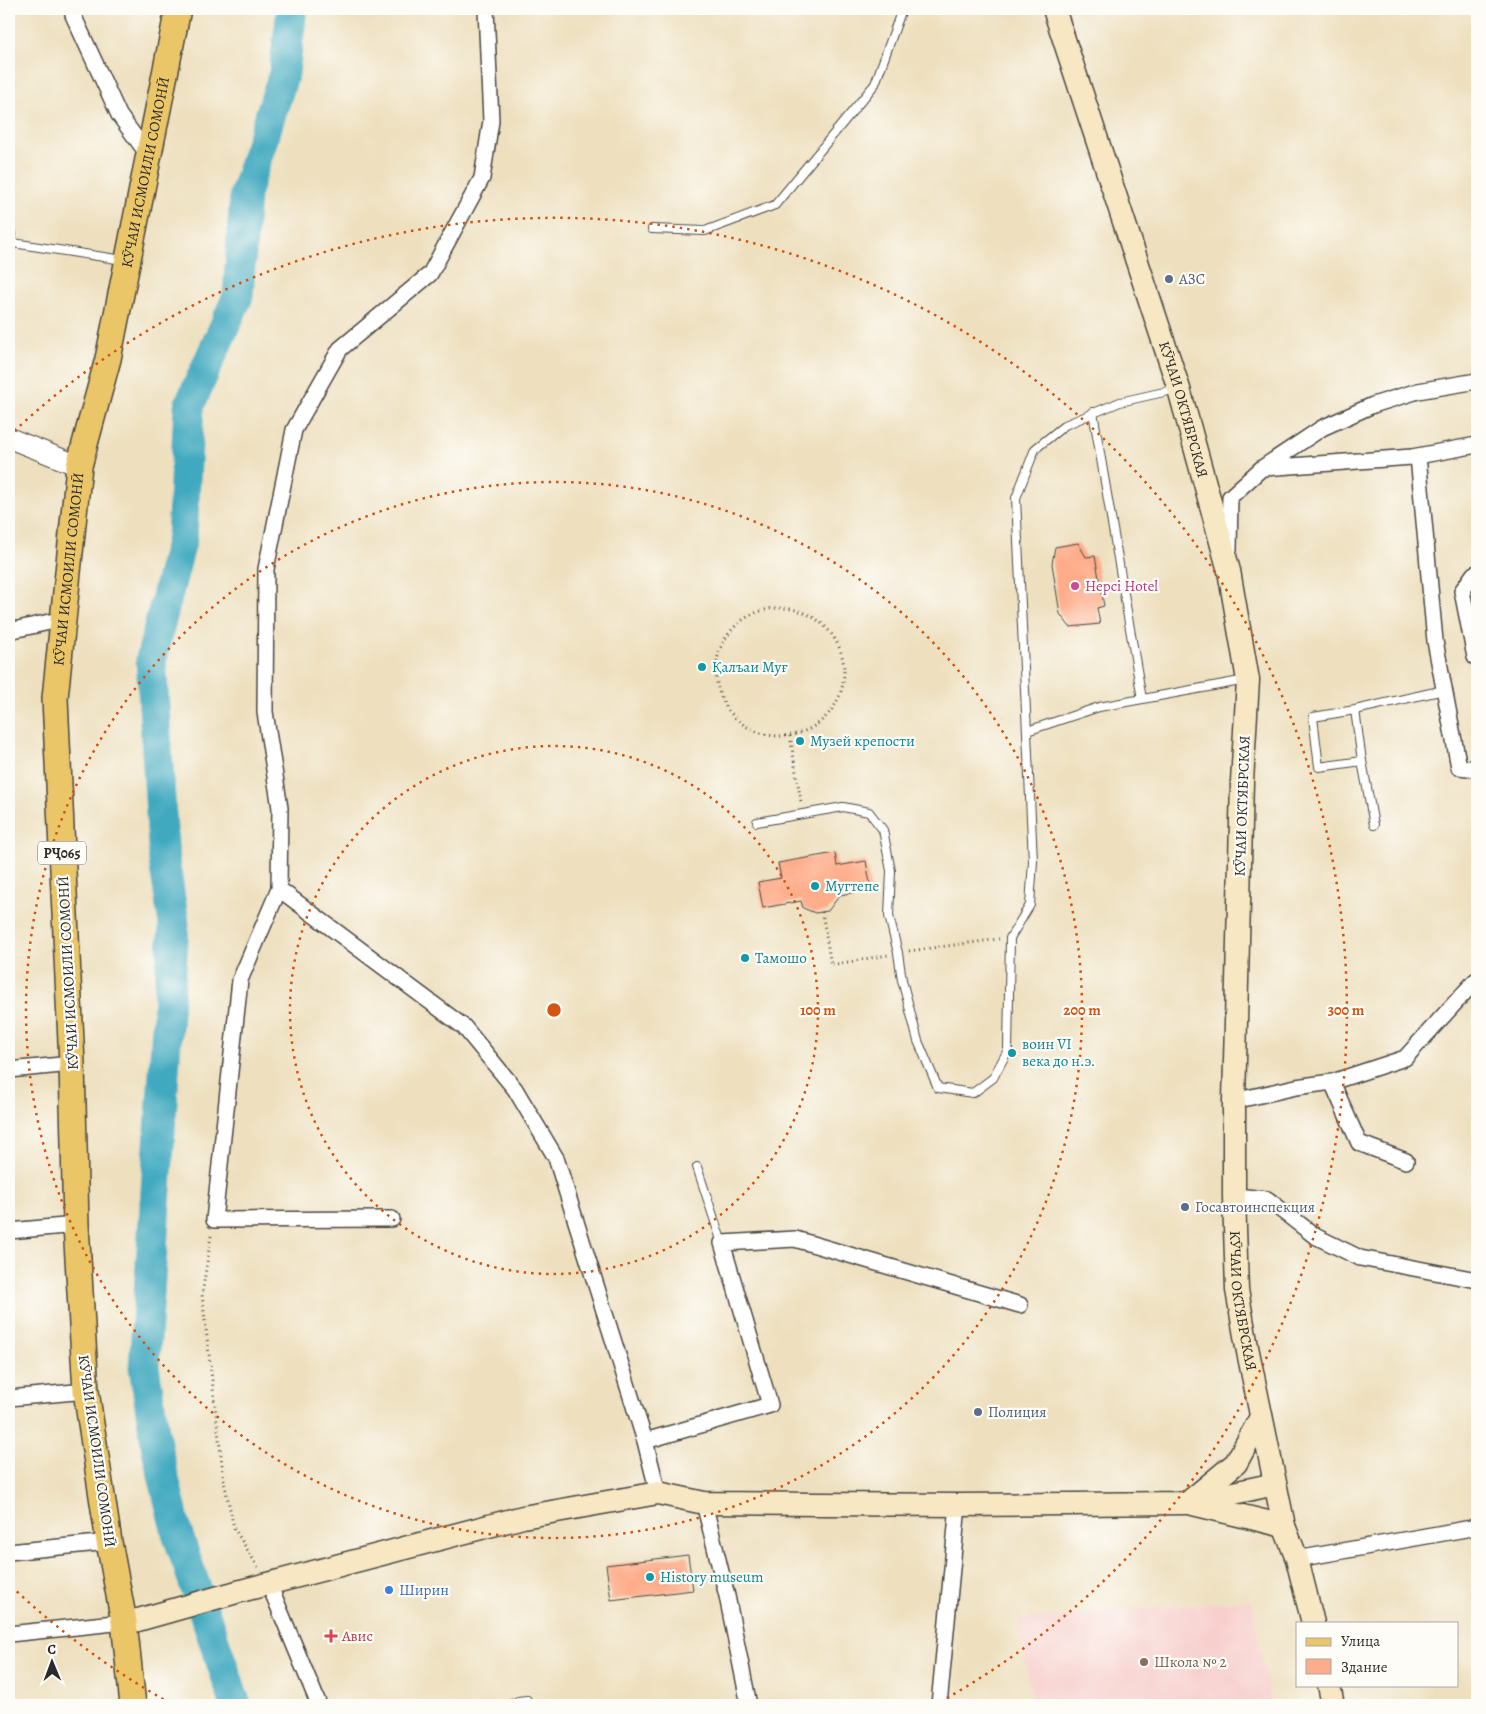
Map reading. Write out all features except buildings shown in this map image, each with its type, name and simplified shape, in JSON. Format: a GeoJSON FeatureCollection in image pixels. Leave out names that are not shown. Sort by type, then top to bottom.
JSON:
{"type":"FeatureCollection","features":[{"type":"Feature","properties":{"kind":"main road","name":"КӮЧАИ ИСМОИЛИ СОМОНӢ"},"geometry":{"type":"LineString","coordinates":[[133,1705],[131,1621],[109,1542],[86,1391],[76,1224],[72,1064],[55,698],[79,466],[108,358],[178,9]]}},
{"type":"Feature","properties":{"kind":"main road","name":"КӮЧАИ ОКТЯБРСКАЯ"},"geometry":{"type":"LineString","coordinates":[[1054,9],[1179,389],[1229,572],[1248,680],[1242,792],[1234,1102],[1237,1290],[1284,1526],[1297,1560],[1313,1622]]}},
{"type":"Feature","properties":{"kind":"main road"},"geometry":{"type":"LineString","coordinates":[[1187,1503],[1236,1463],[1261,1417]]}},
{"type":"Feature","properties":{"kind":"main road"},"geometry":{"type":"LineString","coordinates":[[131,1621],[523,1517],[658,1494],[704,1503],[958,1505],[1187,1503],[1275,1484]]}},
{"type":"Feature","properties":{"kind":"main road"},"geometry":{"type":"LineString","coordinates":[[1187,1503],[1284,1526]]}},
{"type":"Feature","properties":{"kind":"main road"},"geometry":{"type":"LineString","coordinates":[[1329,1686],[1333,1705]]}},
{"type":"Feature","properties":{"kind":"street"},"geometry":{"type":"LineString","coordinates":[[72,9],[72,15],[119,115],[149,156]]}},
{"type":"Feature","properties":{"kind":"street"},"geometry":{"type":"LineString","coordinates":[[392,1219],[214,1220],[240,980],[278,889],[280,808],[265,712],[266,569],[294,430],[340,349],[430,274],[482,178],[491,122],[486,9]]}},
{"type":"Feature","properties":{"kind":"street"},"geometry":{"type":"LineString","coordinates":[[1229,572],[1230,497],[1262,468],[1322,428],[1373,405],[1418,391],[1477,381]]}},
{"type":"Feature","properties":{"kind":"street"},"geometry":{"type":"LineString","coordinates":[[9,438],[79,466]]}},
{"type":"Feature","properties":{"kind":"street"},"geometry":{"type":"LineString","coordinates":[[1262,468],[1418,456],[1477,445]]}},
{"type":"Feature","properties":{"kind":"street"},"geometry":{"type":"LineString","coordinates":[[1418,456],[1435,641],[1444,690],[1459,767],[1477,769]]}},
{"type":"Feature","properties":{"kind":"street"},"geometry":{"type":"LineString","coordinates":[[1477,573],[1474,574],[1462,591],[1471,639],[1477,658]]}},
{"type":"Feature","properties":{"kind":"street"},"geometry":{"type":"LineString","coordinates":[[9,631],[63,618]]}},
{"type":"Feature","properties":{"kind":"street"},"geometry":{"type":"LineString","coordinates":[[278,889],[464,1027],[514,1089],[556,1158],[645,1441],[658,1494]]}},
{"type":"Feature","properties":{"kind":"street"},"geometry":{"type":"LineString","coordinates":[[1234,1102],[1332,1082],[1405,1058],[1477,983]]}},
{"type":"Feature","properties":{"kind":"street"},"geometry":{"type":"LineString","coordinates":[[9,1070],[72,1064]]}},
{"type":"Feature","properties":{"kind":"street"},"geometry":{"type":"LineString","coordinates":[[1332,1082],[1359,1143],[1406,1161]]}},
{"type":"Feature","properties":{"kind":"street"},"geometry":{"type":"LineString","coordinates":[[1234,1196],[1267,1199],[1315,1236],[1360,1258],[1477,1280]]}},
{"type":"Feature","properties":{"kind":"street"},"geometry":{"type":"LineString","coordinates":[[9,1231],[76,1224]]}},
{"type":"Feature","properties":{"kind":"street"},"geometry":{"type":"LineString","coordinates":[[645,1441],[770,1405],[722,1243],[795,1239],[1020,1305]]}},
{"type":"Feature","properties":{"kind":"street"},"geometry":{"type":"LineString","coordinates":[[9,1398],[86,1391]]}},
{"type":"Feature","properties":{"kind":"street"},"geometry":{"type":"LineString","coordinates":[[704,1503],[727,1596],[749,1705]]}},
{"type":"Feature","properties":{"kind":"street"},"geometry":{"type":"LineString","coordinates":[[939,1705],[958,1505]]}},
{"type":"Feature","properties":{"kind":"street"},"geometry":{"type":"LineString","coordinates":[[1297,1560],[1477,1527]]}},
{"type":"Feature","properties":{"kind":"street"},"geometry":{"type":"LineString","coordinates":[[9,1552],[109,1542]]}},
{"type":"Feature","properties":{"kind":"street"},"geometry":{"type":"LineString","coordinates":[[268,1584],[319,1705]]}},
{"type":"Feature","properties":{"kind":"street"},"geometry":{"type":"LineString","coordinates":[[9,1634],[131,1621]]}},
{"type":"Feature","properties":{"kind":"lane"},"geometry":{"type":"LineString","coordinates":[[652,229],[706,231],[774,205],[875,84],[902,9]]}},
{"type":"Feature","properties":{"kind":"lane"},"geometry":{"type":"LineString","coordinates":[[9,227],[11,243],[128,261]]}},
{"type":"Feature","properties":{"kind":"lane"},"geometry":{"type":"LineString","coordinates":[[757,822],[843,807],[869,812],[882,830],[891,871],[889,916],[902,980],[918,1041],[938,1088],[973,1093],[992,1078],[1008,1050],[1010,938],[1030,905],[1033,861],[1016,498],[1035,448],[1065,425],[1120,402],[1179,389]]}},
{"type":"Feature","properties":{"kind":"lane"},"geometry":{"type":"LineString","coordinates":[[1093,412],[1142,699]]}},
{"type":"Feature","properties":{"kind":"lane"},"geometry":{"type":"LineString","coordinates":[[1027,731],[1099,708],[1248,680]]}},
{"type":"Feature","properties":{"kind":"lane"},"geometry":{"type":"LineString","coordinates":[[1362,761],[1319,767],[1313,717],[1355,710],[1444,690]]}},
{"type":"Feature","properties":{"kind":"lane"},"geometry":{"type":"LineString","coordinates":[[1355,710],[1374,825]]}},
{"type":"Feature","properties":{"kind":"lane"},"geometry":{"type":"LineString","coordinates":[[696,1167],[722,1243]]}},
{"type":"Feature","properties":{"kind":"lane"},"geometry":{"type":"LineString","coordinates":[[509,1705],[527,1700]]}},
{"type":"Feature","properties":{"kind":"path"},"geometry":{"type":"LineString","coordinates":[[770,608],[796,609],[819,620],[836,639],[845,662],[844,688],[833,711],[814,728],[790,736],[765,735],[742,724],[725,706],[716,682],[717,657],[728,634],[747,617],[770,608]]}},
{"type":"Feature","properties":{"kind":"path"},"geometry":{"type":"LineString","coordinates":[[790,736],[803,814]]}},
{"type":"Feature","properties":{"kind":"path"},"geometry":{"type":"LineString","coordinates":[[822,912],[831,964],[1010,938]]}},
{"type":"Feature","properties":{"kind":"path"},"geometry":{"type":"LineString","coordinates":[[214,1220],[202,1295],[224,1481],[234,1528],[268,1584]]}},
{"type":"Feature","properties":{"kind":"shaded area","name":"Школа № 2"},"geometry":{"type":"Polygon","coordinates":[[[1251,1600],[1271,1705],[1033,1705],[1018,1619],[1251,1600]]]}},
{"type":"Feature","properties":{"kind":"waterway"},"geometry":{"type":"LineString","coordinates":[[236,1705],[177,1533],[157,1450],[144,1367],[174,924],[164,860],[151,659],[182,538],[189,406],[238,296],[245,194],[284,73],[292,9]]}},
{"type":"Feature","properties":{"kind":"place","name":"АЗС"},"geometry":{"type":"Point","coordinates":[1169,279]}},
{"type":"Feature","properties":{"kind":"place","name":"Hepci Hotel"},"geometry":{"type":"Point","coordinates":[1075,586]}},
{"type":"Feature","properties":{"kind":"place","name":"Қалъаи Муғ"},"geometry":{"type":"Point","coordinates":[702,667]}},
{"type":"Feature","properties":{"kind":"place","name":"Музей крепости"},"geometry":{"type":"Point","coordinates":[800,741]}},
{"type":"Feature","properties":{"kind":"place","name":"Мугтепе"},"geometry":{"type":"Point","coordinates":[815,886]}},
{"type":"Feature","properties":{"kind":"place","name":"Тамошо"},"geometry":{"type":"Point","coordinates":[745,958]}},
{"type":"Feature","properties":{"kind":"place","name":"воин VI века до н.э."},"geometry":{"type":"Point","coordinates":[1012,1053]}},
{"type":"Feature","properties":{"kind":"place","name":"Госавтоинспекция"},"geometry":{"type":"Point","coordinates":[1185,1207]}},
{"type":"Feature","properties":{"kind":"place","name":"Полиция"},"geometry":{"type":"Point","coordinates":[978,1412]}},
{"type":"Feature","properties":{"kind":"place","name":"History museum"},"geometry":{"type":"Point","coordinates":[650,1577]}},
{"type":"Feature","properties":{"kind":"place","name":"Ширин"},"geometry":{"type":"Point","coordinates":[389,1590]}},
{"type":"Feature","properties":{"kind":"place","name":"Авис"},"geometry":{"type":"Point","coordinates":[331,1636]}},
{"type":"Feature","properties":{"kind":"place","name":"Школа № 2"},"geometry":{"type":"Point","coordinates":[1144,1662]}}]}
